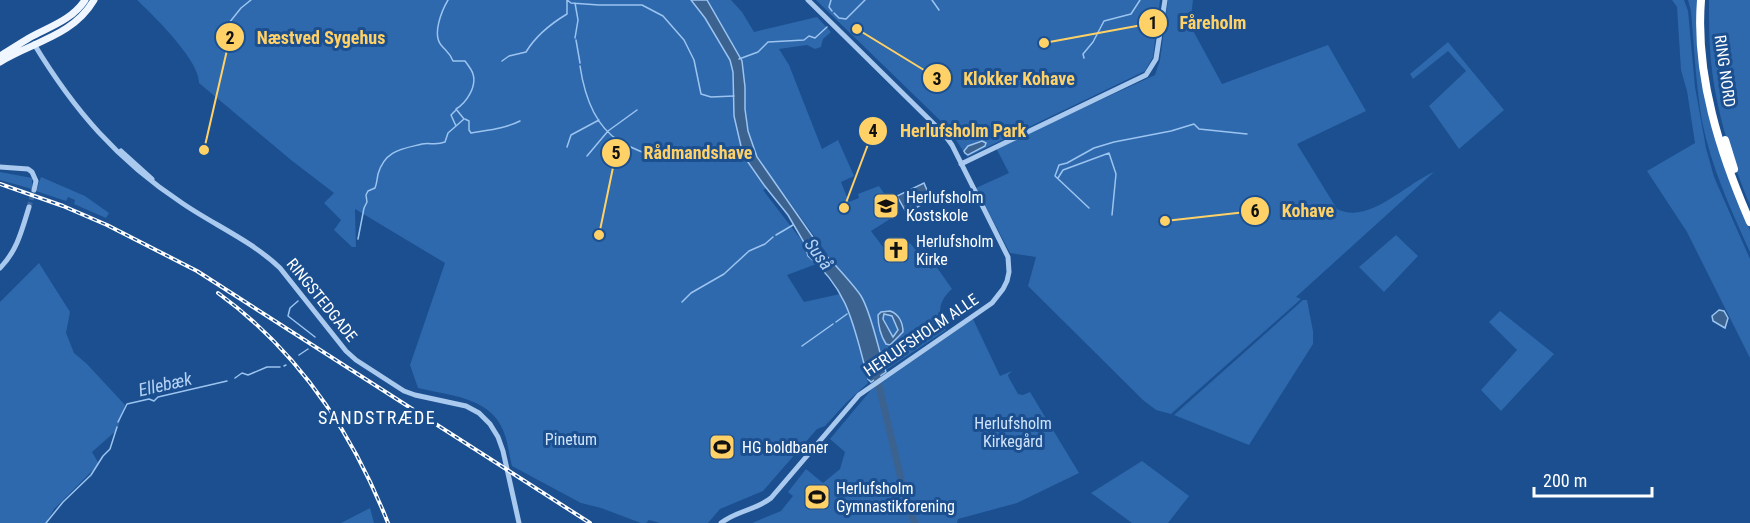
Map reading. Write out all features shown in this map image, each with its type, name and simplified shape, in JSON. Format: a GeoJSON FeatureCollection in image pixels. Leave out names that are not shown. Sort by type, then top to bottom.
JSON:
{"type":"FeatureCollection","features":[{"type":"Feature","properties":{"kind":"highway","name":"RING NORD"},"geometry":{"type":"LineString","coordinates":[[1703,0],[1709,76],[1727,146],[1750,212]]}},
{"type":"Feature","properties":{"kind":"highway"},"geometry":{"type":"LineString","coordinates":[[1703,0],[1702,45],[1707,91],[1725,158],[1750,222]]}},
{"type":"Feature","properties":{"kind":"main road"},"geometry":{"type":"LineString","coordinates":[[0,56],[69,17],[85,0]]}},
{"type":"Feature","properties":{"kind":"main road"},"geometry":{"type":"LineString","coordinates":[[0,62],[35,46],[71,25],[81,17],[94,0]]}},
{"type":"Feature","properties":{"kind":"street","name":"HERLUFSHOLM ALLE"},"geometry":{"type":"LineString","coordinates":[[721,523],[734,514],[771,498],[826,432],[868,387],[992,303],[1007,281],[1009,264],[1005,248],[952,145],[808,0]]}},
{"type":"Feature","properties":{"kind":"street"},"geometry":{"type":"LineString","coordinates":[[961,164],[1146,75],[1156,59],[1165,0]]}},
{"type":"Feature","properties":{"kind":"street"},"geometry":{"type":"LineString","coordinates":[[30,38],[35,46]]}},
{"type":"Feature","properties":{"kind":"street","name":"RINGSTEDGADE"},"geometry":{"type":"LineString","coordinates":[[35,46],[62,88],[97,130],[162,189],[270,259],[356,360],[410,393],[474,410],[493,428],[503,451],[519,523]]}},
{"type":"Feature","properties":{"kind":"street"},"geometry":{"type":"LineString","coordinates":[[0,167],[32,172],[36,181],[34,190]]}},
{"type":"Feature","properties":{"kind":"street"},"geometry":{"type":"LineString","coordinates":[[0,268],[12,255],[17,245],[29,207]]}},
{"type":"Feature","properties":{"kind":"green space","name":"Pinetum"},"geometry":{"type":"Polygon","coordinates":[[[137,0],[731,0],[742,12],[754,32],[817,17],[831,32],[823,39],[821,47],[815,49],[807,45],[779,49],[789,65],[822,149],[838,140],[854,176],[841,182],[849,202],[859,198],[858,194],[879,186],[898,214],[871,231],[883,247],[887,244],[891,248],[885,254],[890,260],[897,255],[901,259],[905,256],[901,251],[910,243],[931,269],[936,266],[952,289],[944,298],[940,308],[941,319],[946,330],[886,370],[867,307],[776,183],[763,190],[819,263],[787,275],[804,302],[840,294],[852,321],[868,383],[825,426],[817,429],[763,491],[720,509],[708,523],[660,523],[649,520],[641,523],[581,503],[512,466],[503,430],[488,410],[466,399],[418,388],[410,365],[445,263],[355,209],[356,247],[352,247],[334,230],[341,220],[324,203],[334,193],[199,83],[192,63],[184,51],[137,0]]]}},
{"type":"Feature","properties":{"kind":"green space"},"geometry":{"type":"Polygon","coordinates":[[[816,0],[1160,0],[1153,57],[1145,71],[967,157],[949,129],[816,0]]]}},
{"type":"Feature","properties":{"kind":"green space"},"geometry":{"type":"Polygon","coordinates":[[[1168,0],[1193,0],[1190,25],[1222,84],[1328,45],[1366,111],[1297,144],[1337,209],[1362,212],[1387,201],[1434,172],[1296,297],[1301,299],[1171,414],[1156,410],[1143,400],[1028,286],[1036,257],[1010,253],[976,188],[1009,173],[996,148],[1155,75],[1160,60],[1168,0]]]}},
{"type":"Feature","properties":{"kind":"green space"},"geometry":{"type":"Polygon","coordinates":[[[1672,0],[1684,0],[1688,11],[1695,87],[1706,148],[1714,177],[1750,259],[1750,358],[1687,232],[1647,171],[1695,143],[1687,91],[1681,70],[1677,7],[1672,0]]]}},
{"type":"Feature","properties":{"kind":"green space"},"geometry":{"type":"Polygon","coordinates":[[[1688,0],[1698,0],[1717,146],[1750,230],[1750,252],[1722,188],[1706,138],[1700,107],[1688,0]]]}},
{"type":"Feature","properties":{"kind":"green space"},"geometry":{"type":"Polygon","coordinates":[[[1709,0],[1750,0],[1750,205],[1732,156],[1714,87],[1710,53],[1709,0]]]}},
{"type":"Feature","properties":{"kind":"green space"},"geometry":{"type":"Polygon","coordinates":[[[1448,42],[1504,110],[1459,149],[1429,106],[1466,71],[1448,51],[1413,79],[1410,74],[1448,42]]]}},
{"type":"Feature","properties":{"kind":"green space"},"geometry":{"type":"Polygon","coordinates":[[[0,172],[32,178],[32,189],[0,180],[0,172]]]}},
{"type":"Feature","properties":{"kind":"green space"},"geometry":{"type":"Polygon","coordinates":[[[41,177],[85,196],[109,213],[106,218],[74,204],[75,200],[68,197],[66,201],[36,191],[41,177]]]}},
{"type":"Feature","properties":{"kind":"green space"},"geometry":{"type":"Polygon","coordinates":[[[1396,235],[1418,256],[1384,292],[1359,267],[1396,235]]]}},
{"type":"Feature","properties":{"kind":"green space"},"geometry":{"type":"Polygon","coordinates":[[[39,263],[70,312],[66,333],[74,353],[125,405],[117,430],[92,452],[99,464],[54,509],[46,523],[0,523],[0,302],[39,263]]]}},
{"type":"Feature","properties":{"kind":"green space"},"geometry":{"type":"Polygon","coordinates":[[[1303,300],[1307,300],[1313,344],[1249,445],[1174,415],[1303,300]]]}},
{"type":"Feature","properties":{"kind":"green space"},"geometry":{"type":"Polygon","coordinates":[[[1500,311],[1554,354],[1501,411],[1481,390],[1517,350],[1489,322],[1500,311]]]}},
{"type":"Feature","properties":{"kind":"green space","name":"Herlufsholm Kirkegård"},"geometry":{"type":"Polygon","coordinates":[[[973,319],[1000,376],[1012,371],[1008,375],[1018,394],[1023,395],[1030,392],[1079,473],[1017,503],[958,519],[957,523],[752,523],[781,511],[793,496],[788,492],[806,469],[823,483],[840,469],[845,452],[830,439],[871,390],[973,319]]]}},
{"type":"Feature","properties":{"kind":"green space"},"geometry":{"type":"Polygon","coordinates":[[[1142,461],[1189,496],[1168,523],[1132,523],[1091,493],[1142,461]]]}},
{"type":"Feature","properties":{"kind":"green space"},"geometry":{"type":"Polygon","coordinates":[[[370,508],[374,523],[341,523],[370,508]]]}},
{"type":"Feature","properties":{"kind":"water"},"geometry":{"type":"Polygon","coordinates":[[[691,0],[707,0],[742,61],[748,131],[757,157],[824,253],[853,286],[865,304],[886,372],[871,382],[868,379],[854,327],[842,297],[822,269],[808,256],[805,244],[788,215],[743,155],[734,116],[733,72],[730,60],[705,18],[691,0]]]}},
{"type":"Feature","properties":{"kind":"water"},"geometry":{"type":"Polygon","coordinates":[[[982,141],[986,143],[985,146],[968,155],[965,153],[968,146],[982,141]]]}},
{"type":"Feature","properties":{"kind":"water"},"geometry":{"type":"Polygon","coordinates":[[[924,183],[929,195],[924,203],[906,212],[897,196],[924,183]]]}},
{"type":"Feature","properties":{"kind":"water"},"geometry":{"type":"Polygon","coordinates":[[[1719,310],[1724,311],[1728,318],[1725,328],[1713,321],[1712,316],[1719,310]]]}},
{"type":"Feature","properties":{"kind":"water"},"geometry":{"type":"Polygon","coordinates":[[[881,312],[893,312],[902,325],[903,332],[890,345],[886,344],[880,330],[878,315],[881,312]],[[884,314],[883,319],[893,337],[898,330],[892,316],[884,314]]]}},
{"type":"Feature","properties":{"kind":"waterway"},"geometry":{"type":"LineString","coordinates":[[225,28],[241,8],[251,0]]}},
{"type":"Feature","properties":{"kind":"waterway","name":"Ellebæk"},"geometry":{"type":"LineString","coordinates":[[358,239],[367,202],[366,195],[368,191],[375,188],[378,174],[385,160],[401,149],[445,142],[448,133],[464,119],[456,109],[470,94],[473,74],[465,61],[453,61],[441,45],[437,35],[441,16],[448,0]]}},
{"type":"Feature","properties":{"kind":"waterway"},"geometry":{"type":"LineString","coordinates":[[567,0],[571,3],[599,5],[642,5],[663,16],[684,40],[694,60],[701,94],[711,97],[734,96]]}},
{"type":"Feature","properties":{"kind":"waterway"},"geometry":{"type":"LineString","coordinates":[[502,61],[509,56],[526,52],[544,31],[567,14],[567,0]]}},
{"type":"Feature","properties":{"kind":"waterway"},"geometry":{"type":"LineString","coordinates":[[831,0],[829,7],[832,11]]}},
{"type":"Feature","properties":{"kind":"waterway"},"geometry":{"type":"LineString","coordinates":[[834,13],[839,18],[846,19],[865,0]]}},
{"type":"Feature","properties":{"kind":"waterway"},"geometry":{"type":"LineString","coordinates":[[932,0],[939,10]]}},
{"type":"Feature","properties":{"kind":"waterway"},"geometry":{"type":"LineString","coordinates":[[1084,58],[1083,54],[1093,42],[1104,21],[1131,14],[1140,0]]}},
{"type":"Feature","properties":{"kind":"waterway"},"geometry":{"type":"LineString","coordinates":[[575,3],[578,20],[575,38]]}},
{"type":"Feature","properties":{"kind":"waterway"},"geometry":{"type":"LineString","coordinates":[[739,59],[758,52],[768,42],[804,40],[809,36],[815,38],[827,27]]}},
{"type":"Feature","properties":{"kind":"waterway"},"geometry":{"type":"LineString","coordinates":[[576,40],[580,63]]}},
{"type":"Feature","properties":{"kind":"waterway"},"geometry":{"type":"LineString","coordinates":[[580,66],[584,87],[592,108],[603,126],[619,141],[654,157]]}},
{"type":"Feature","properties":{"kind":"waterway"},"geometry":{"type":"LineString","coordinates":[[456,110],[451,115],[456,126]]}},
{"type":"Feature","properties":{"kind":"waterway"},"geometry":{"type":"LineString","coordinates":[[587,156],[608,131],[637,110]]}},
{"type":"Feature","properties":{"kind":"waterway"},"geometry":{"type":"LineString","coordinates":[[465,119],[469,121],[471,133],[502,128],[520,121]]}},
{"type":"Feature","properties":{"kind":"waterway"},"geometry":{"type":"LineString","coordinates":[[567,147],[571,135],[599,120]]}},
{"type":"Feature","properties":{"kind":"waterway"},"geometry":{"type":"LineString","coordinates":[[1059,165],[1094,148],[1194,124],[1199,129],[1247,134]]}},
{"type":"Feature","properties":{"kind":"waterway"},"geometry":{"type":"LineString","coordinates":[[1058,178],[1063,170],[1109,153],[1116,174],[1112,215]]}},
{"type":"Feature","properties":{"kind":"waterway"},"geometry":{"type":"LineString","coordinates":[[1059,165],[1055,176],[1089,208]]}},
{"type":"Feature","properties":{"kind":"waterway"},"geometry":{"type":"LineString","coordinates":[[776,235],[793,225]]}},
{"type":"Feature","properties":{"kind":"waterway"},"geometry":{"type":"LineString","coordinates":[[682,302],[691,293],[724,274],[749,251],[765,244],[773,237]]}},
{"type":"Feature","properties":{"kind":"waterway","name":"Ellebæk"},"geometry":{"type":"LineString","coordinates":[[310,294],[317,289]]}},
{"type":"Feature","properties":{"kind":"waterway","name":"Ellebæk"},"geometry":{"type":"LineString","coordinates":[[298,301],[290,308],[288,316],[315,337]]}},
{"type":"Feature","properties":{"kind":"waterway"},"geometry":{"type":"LineString","coordinates":[[836,322],[847,314]]}},
{"type":"Feature","properties":{"kind":"waterway"},"geometry":{"type":"LineString","coordinates":[[802,346],[833,324]]}},
{"type":"Feature","properties":{"kind":"waterway","name":"Ellebæk"},"geometry":{"type":"LineString","coordinates":[[299,355],[308,349]]}},
{"type":"Feature","properties":{"kind":"waterway","name":"Ellebæk"},"geometry":{"type":"LineString","coordinates":[[235,378],[242,373],[248,375],[267,367],[280,367]]}},
{"type":"Feature","properties":{"kind":"waterway","name":"Suså"},"geometry":{"type":"LineString","coordinates":[[875,369],[907,504],[915,523]]}},
{"type":"Feature","properties":{"kind":"waterway","name":"Ellebæk"},"geometry":{"type":"LineString","coordinates":[[118,422],[127,404],[149,399],[154,401],[158,397],[227,381]]}},
{"type":"Feature","properties":{"kind":"waterway","name":"Ellebæk"},"geometry":{"type":"LineString","coordinates":[[46,523],[63,502],[91,475],[110,449],[117,427]]}},
{"type":"Feature","properties":{"kind":"tunnel"},"geometry":{"type":"LineString","coordinates":[[29,207],[34,190]]}},
{"type":"Feature","properties":{"kind":"railway"},"geometry":{"type":"LineString","coordinates":[[0,184],[63,206],[107,225],[197,271],[590,523]]}},
{"type":"Feature","properties":{"kind":"railway"},"geometry":{"type":"LineString","coordinates":[[218,293],[273,341],[320,396],[358,457],[388,523]]}},
{"type":"Feature","properties":{"kind":"place","name":"Klokker Kohave"},"geometry":{"type":"Point","coordinates":[857,29]}},
{"type":"Feature","properties":{"kind":"place","name":"Fåreholm"},"geometry":{"type":"Point","coordinates":[1044,43]}},
{"type":"Feature","properties":{"kind":"place","name":"Næstved Sygehus"},"geometry":{"type":"Point","coordinates":[204,150]}},
{"type":"Feature","properties":{"kind":"place","name":"Herlufsholm Kostskole"},"geometry":{"type":"Point","coordinates":[886,206]}},
{"type":"Feature","properties":{"kind":"place","name":"Herlufsholm Park"},"geometry":{"type":"Point","coordinates":[844,208]}},
{"type":"Feature","properties":{"kind":"place","name":"Kohave"},"geometry":{"type":"Point","coordinates":[1165,221]}},
{"type":"Feature","properties":{"kind":"place","name":"Rådmandshave"},"geometry":{"type":"Point","coordinates":[599,235]}},
{"type":"Feature","properties":{"kind":"place","name":"Herlufsholm Kirke"},"geometry":{"type":"Point","coordinates":[896,250]}},
{"type":"Feature","properties":{"kind":"place","name":"HG boldbaner"},"geometry":{"type":"Point","coordinates":[722,447]}},
{"type":"Feature","properties":{"kind":"place","name":"Herlufsholm Gymnastikforening"},"geometry":{"type":"Point","coordinates":[817,497]}},
{"type":"Feature","properties":{"kind":"district","name":"SANDSTRÆDE"},"geometry":{"type":"Point","coordinates":[377,417]}}]}
